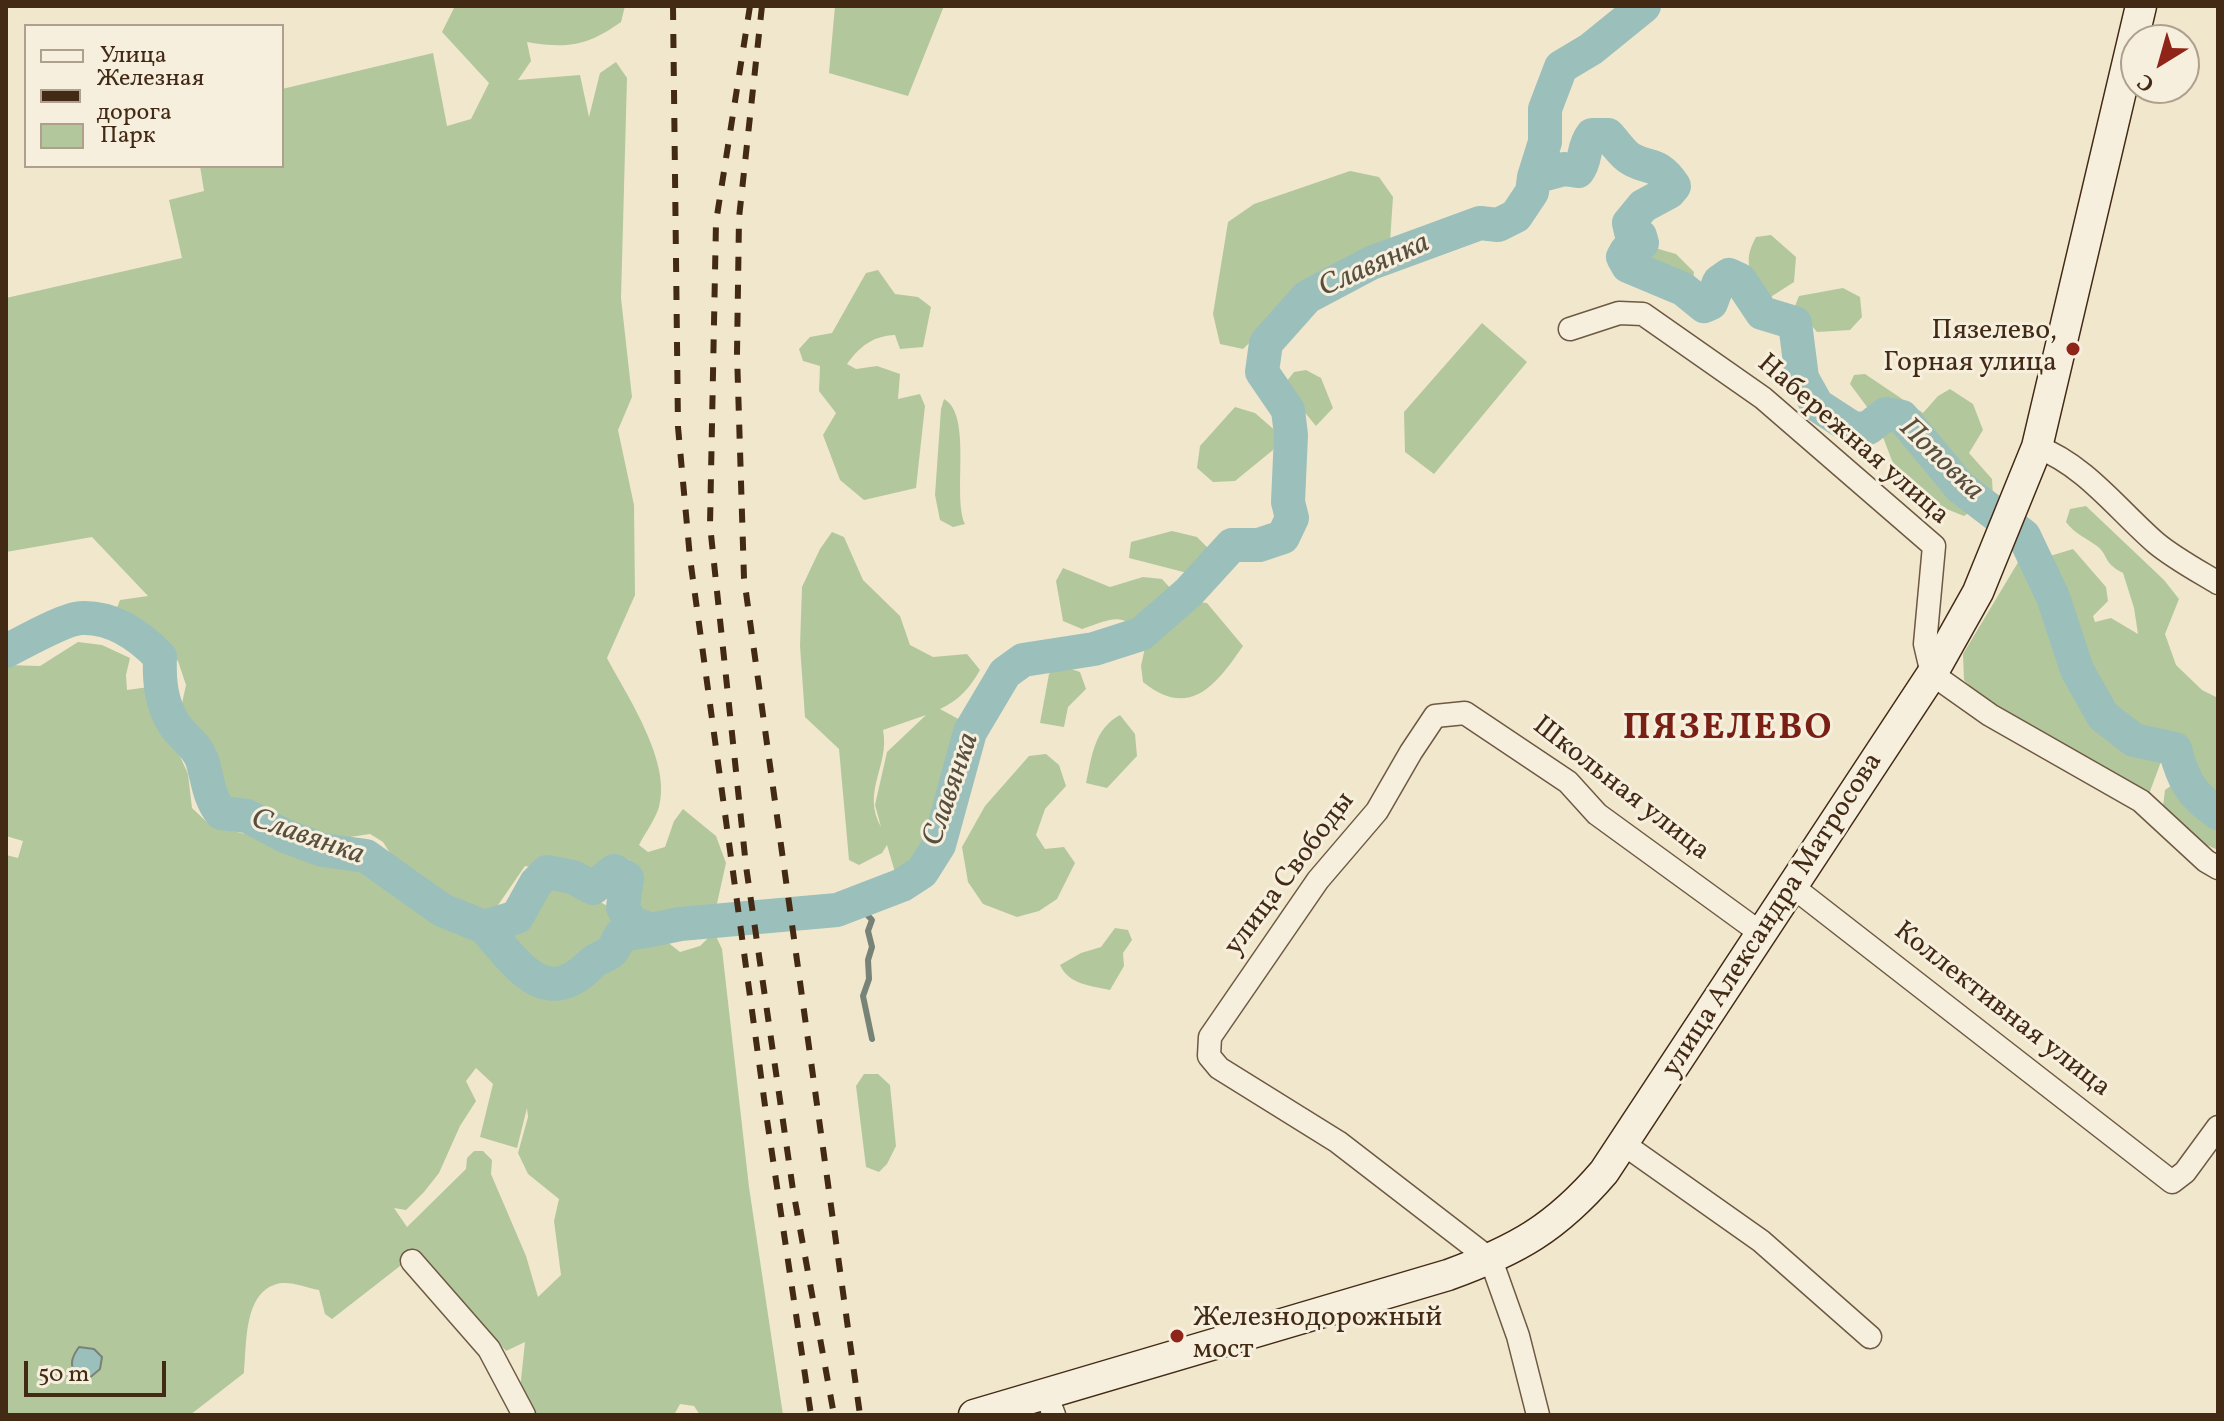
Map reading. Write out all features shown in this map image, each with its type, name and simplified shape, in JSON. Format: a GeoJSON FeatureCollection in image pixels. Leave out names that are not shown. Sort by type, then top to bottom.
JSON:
{"type":"FeatureCollection","features":[{"type":"Feature","properties":{"kind":"main road","name":"улица Александра Матросова"},"geometry":{"type":"LineString","coordinates":[[974,1415],[1050,1404],[1491,1260],[1555,1222],[1589,1189],[1625,1145],[1932,674],[1978,592],[2037,447],[2141,6]]}},
{"type":"Feature","properties":{"kind":"street","name":"Набережная улица"},"geometry":{"type":"LineString","coordinates":[[1570,329],[1619,313],[1643,314],[1763,398],[1934,546],[1925,644],[1932,674]]}},
{"type":"Feature","properties":{"kind":"street"},"geometry":{"type":"LineString","coordinates":[[2037,447],[2053,453],[2080,472],[2159,545],[2218,583]]}},
{"type":"Feature","properties":{"kind":"street"},"geometry":{"type":"LineString","coordinates":[[1932,674],[1990,715],[2141,801],[2206,861],[2218,868]]}},
{"type":"Feature","properties":{"kind":"street","name":"Школьная улица"},"geometry":{"type":"LineString","coordinates":[[1435,716],[1465,713],[1478,721],[1568,782],[1597,814],[1762,934]]}},
{"type":"Feature","properties":{"kind":"street","name":"улица Свободы"},"geometry":{"type":"LineString","coordinates":[[1435,716],[1377,811],[1318,880],[1210,1037],[1209,1056],[1219,1068],[1338,1142],[1491,1260]]}},
{"type":"Feature","properties":{"kind":"street","name":"Коллективная улица"},"geometry":{"type":"LineString","coordinates":[[1793,887],[2172,1182],[2185,1172],[2218,1127]]}},
{"type":"Feature","properties":{"kind":"street"},"geometry":{"type":"LineString","coordinates":[[1625,1145],[1761,1241],[1870,1337]]}},
{"type":"Feature","properties":{"kind":"street"},"geometry":{"type":"LineString","coordinates":[[1491,1260],[1518,1336],[1538,1415]]}},
{"type":"Feature","properties":{"kind":"street"},"geometry":{"type":"LineString","coordinates":[[412,1261],[489,1349],[524,1415]]}},
{"type":"Feature","properties":{"kind":"green space"},"geometry":{"type":"Polygon","coordinates":[[[455,6],[625,6],[621,22],[587,41],[566,45],[527,42],[531,61],[518,80],[580,75],[589,117],[600,73],[616,62],[627,78],[621,298],[632,397],[618,430],[634,505],[635,595],[607,658],[636,710],[654,750],[659,770],[659,807],[639,845],[648,852],[665,847],[674,821],[683,809],[716,836],[726,863],[716,908],[649,921],[636,914],[630,902],[635,872],[630,860],[616,855],[602,863],[601,879],[525,866],[496,908],[477,914],[444,901],[399,867],[383,842],[370,834],[336,839],[292,827],[258,806],[223,797],[208,750],[188,726],[181,708],[186,685],[178,661],[154,638],[114,616],[120,600],[148,596],[92,537],[6,552],[6,298],[182,258],[169,200],[204,191],[200,168],[284,168],[284,89],[433,53],[447,126],[471,119],[489,83],[442,32],[455,6]]]}},
{"type":"Feature","properties":{"kind":"green space"},"geometry":{"type":"Polygon","coordinates":[[[835,6],[944,6],[908,96],[829,73],[835,6]]]}},
{"type":"Feature","properties":{"kind":"green space"},"geometry":{"type":"Polygon","coordinates":[[[1350,171],[1379,177],[1393,197],[1390,242],[1307,287],[1243,349],[1220,344],[1213,314],[1228,222],[1254,204],[1350,171]]]}},
{"type":"Feature","properties":{"kind":"green space"},"geometry":{"type":"Polygon","coordinates":[[[1771,235],[1796,257],[1794,282],[1769,298],[1753,276],[1749,255],[1756,237],[1771,235]]]}},
{"type":"Feature","properties":{"kind":"green space"},"geometry":{"type":"Polygon","coordinates":[[[1645,245],[1676,254],[1694,272],[1692,285],[1679,297],[1654,286],[1635,265],[1637,255],[1645,245]]]}},
{"type":"Feature","properties":{"kind":"green space"},"geometry":{"type":"Polygon","coordinates":[[[878,270],[895,294],[918,297],[931,307],[923,347],[900,349],[895,335],[880,337],[857,352],[847,364],[856,369],[877,366],[900,374],[898,399],[920,394],[925,406],[916,488],[864,500],[840,480],[823,435],[836,413],[819,391],[820,366],[803,361],[799,349],[810,337],[832,333],[866,273],[878,270]]]}},
{"type":"Feature","properties":{"kind":"green space"},"geometry":{"type":"Polygon","coordinates":[[[1843,288],[1860,297],[1862,317],[1850,330],[1817,332],[1795,306],[1799,296],[1843,288]]]}},
{"type":"Feature","properties":{"kind":"green space"},"geometry":{"type":"Polygon","coordinates":[[[1482,323],[1527,362],[1434,474],[1405,452],[1404,412],[1482,323]]]}},
{"type":"Feature","properties":{"kind":"green space"},"geometry":{"type":"Polygon","coordinates":[[[1306,370],[1321,378],[1333,408],[1316,426],[1283,386],[1294,372],[1306,370]]]}},
{"type":"Feature","properties":{"kind":"green space"},"geometry":{"type":"Polygon","coordinates":[[[1865,374],[1923,413],[1938,396],[1950,389],[1973,404],[1983,430],[1969,453],[1992,479],[1993,496],[1964,516],[1919,498],[1901,484],[1876,419],[1850,384],[1854,375],[1865,374]]]}},
{"type":"Feature","properties":{"kind":"green space"},"geometry":{"type":"Polygon","coordinates":[[[944,399],[953,408],[960,438],[960,495],[965,524],[953,527],[940,520],[935,495],[944,399]]]}},
{"type":"Feature","properties":{"kind":"green space"},"geometry":{"type":"Polygon","coordinates":[[[1235,407],[1255,413],[1278,433],[1273,450],[1235,481],[1213,482],[1197,468],[1200,446],[1235,407]]]}},
{"type":"Feature","properties":{"kind":"green space"},"geometry":{"type":"Polygon","coordinates":[[[2086,506],[2164,580],[2179,599],[2165,634],[2176,665],[2202,690],[2218,698],[2218,850],[2200,842],[2163,806],[2165,790],[2175,783],[2188,781],[2191,771],[2174,746],[2131,729],[2123,732],[2122,744],[2162,759],[2149,794],[2002,718],[1964,680],[1963,654],[2023,554],[2040,548],[2050,556],[2073,549],[2106,587],[2108,601],[2093,616],[2095,622],[2111,618],[2138,634],[2123,573],[2109,563],[2097,546],[2066,522],[2070,509],[2086,506]]]}},
{"type":"Feature","properties":{"kind":"green space"},"geometry":{"type":"Polygon","coordinates":[[[1172,531],[1197,537],[1212,552],[1199,576],[1129,558],[1131,542],[1172,531]]]}},
{"type":"Feature","properties":{"kind":"green space"},"geometry":{"type":"Polygon","coordinates":[[[832,532],[844,537],[863,580],[900,616],[910,645],[933,657],[967,654],[980,670],[963,693],[940,709],[962,721],[923,862],[897,879],[887,845],[882,853],[859,865],[849,860],[839,749],[805,717],[800,646],[802,587],[832,532]],[[926,715],[883,730],[883,755],[874,802],[881,827],[875,805],[887,752],[926,715]]]}},
{"type":"Feature","properties":{"kind":"green space"},"geometry":{"type":"Polygon","coordinates":[[[1063,568],[1110,587],[1143,577],[1162,579],[1181,600],[1207,603],[1243,646],[1223,673],[1200,693],[1188,698],[1175,698],[1160,693],[1143,682],[1141,666],[1147,638],[1138,629],[1117,619],[1082,629],[1063,621],[1056,581],[1063,568]]]}},
{"type":"Feature","properties":{"kind":"green space"},"geometry":{"type":"Polygon","coordinates":[[[78,642],[102,645],[130,658],[127,690],[149,687],[188,774],[192,808],[211,826],[288,844],[319,857],[350,862],[381,876],[420,909],[476,935],[508,928],[525,916],[539,888],[552,882],[571,885],[609,907],[628,937],[666,941],[680,952],[700,946],[714,932],[722,949],[749,1187],[783,1415],[700,1415],[694,1406],[680,1404],[674,1415],[533,1415],[520,1389],[525,1342],[506,1351],[418,1252],[332,1319],[325,1314],[319,1290],[286,1283],[269,1287],[260,1295],[250,1319],[244,1373],[190,1415],[6,1415],[6,855],[18,858],[23,841],[6,836],[6,665],[40,666],[78,642]],[[476,1068],[466,1081],[476,1101],[460,1126],[439,1173],[406,1210],[394,1208],[407,1227],[466,1169],[467,1158],[474,1151],[483,1151],[492,1160],[491,1174],[526,1256],[538,1297],[561,1275],[554,1221],[559,1199],[528,1174],[518,1153],[528,1117],[527,1108],[517,1148],[480,1137],[493,1084],[476,1068]]]}},
{"type":"Feature","properties":{"kind":"green space"},"geometry":{"type":"Polygon","coordinates":[[[1060,665],[1080,672],[1086,689],[1068,707],[1064,727],[1040,723],[1049,674],[1060,665]]]}},
{"type":"Feature","properties":{"kind":"green space"},"geometry":{"type":"Polygon","coordinates":[[[1120,715],[1135,734],[1137,756],[1107,788],[1086,783],[1099,736],[1120,715]]]}},
{"type":"Feature","properties":{"kind":"green space"},"geometry":{"type":"Polygon","coordinates":[[[1046,754],[1059,765],[1066,786],[1045,809],[1036,835],[1045,849],[1064,847],[1075,863],[1057,899],[1039,911],[1017,917],[983,904],[968,882],[962,847],[985,806],[1029,756],[1046,754]]]}},
{"type":"Feature","properties":{"kind":"green space"},"geometry":{"type":"Polygon","coordinates":[[[1115,928],[1128,930],[1132,940],[1123,953],[1124,966],[1110,990],[1081,983],[1064,971],[1060,965],[1081,953],[1101,947],[1115,928]]]}},
{"type":"Feature","properties":{"kind":"green space"},"geometry":{"type":"Polygon","coordinates":[[[864,1074],[878,1074],[890,1085],[896,1146],[879,1172],[866,1167],[856,1086],[864,1074]]]}},
{"type":"Feature","properties":{"kind":"water"},"geometry":{"type":"Polygon","coordinates":[[[79,1347],[94,1349],[102,1357],[100,1369],[87,1380],[75,1376],[72,1368],[79,1347]]]}},
{"type":"Feature","properties":{"kind":"waterway","name":"Славянка"},"geometry":{"type":"LineString","coordinates":[[6,651],[75,619],[104,621],[125,629],[160,657],[166,708],[177,729],[199,754],[211,794],[221,813],[247,816],[285,836],[323,850],[366,856],[442,910],[484,927],[517,917],[536,883],[547,872],[573,877],[593,888],[614,871],[627,878],[623,907],[630,922],[651,930],[680,924],[837,910],[902,885],[922,872],[939,845],[970,732],[1005,673],[1023,660],[1094,649],[1141,634],[1189,592],[1232,545],[1259,545],[1283,537],[1292,518],[1288,502],[1291,435],[1288,410],[1262,372],[1266,343],[1307,297],[1371,263],[1480,223],[1498,225],[1516,216],[1532,192],[1545,142],[1545,109],[1561,67],[1591,49],[1644,6]]}},
{"type":"Feature","properties":{"kind":"waterway","name":"Поповка"},"geometry":{"type":"LineString","coordinates":[[1534,177],[1564,169],[1578,171],[1592,135],[1608,135],[1628,157],[1663,173],[1674,186],[1643,206],[1629,223],[1631,232],[1640,236],[1642,243],[1627,250],[1623,257],[1628,266],[1683,289],[1704,306],[1711,303],[1719,282],[1729,275],[1740,280],[1762,313],[1795,323],[1802,378],[1817,405],[1854,429],[1868,428],[1886,414],[1902,417],[1960,487],[2024,536],[2053,597],[2077,670],[2103,716],[2134,740],[2175,749],[2189,786],[2218,813]]}},
{"type":"Feature","properties":{"kind":"waterway"},"geometry":{"type":"LineString","coordinates":[[856,903],[872,920],[868,931],[872,947],[868,960],[869,979],[863,996],[872,1039]]}},
{"type":"Feature","properties":{"kind":"waterway"},"geometry":{"type":"LineString","coordinates":[[484,927],[520,967],[545,983],[574,978],[610,953],[621,935],[651,930]]}},
{"type":"Feature","properties":{"kind":"railway"},"geometry":{"type":"LineString","coordinates":[[673,6],[678,427],[690,558],[811,1415]]}},
{"type":"Feature","properties":{"kind":"railway"},"geometry":{"type":"LineString","coordinates":[[750,6],[716,222],[710,525],[746,866],[793,1190],[834,1415]]}},
{"type":"Feature","properties":{"kind":"railway"},"geometry":{"type":"LineString","coordinates":[[762,6],[739,218],[737,354],[744,578],[860,1415]]}},
{"type":"Feature","properties":{"kind":"place","name":"Пязелево, Горная улица"},"geometry":{"type":"Point","coordinates":[2073,349]}},
{"type":"Feature","properties":{"kind":"place","name":"Железнодорожный мост"},"geometry":{"type":"Point","coordinates":[1177,1336]}},
{"type":"Feature","properties":{"kind":"district","name":"ПЯЗЕЛЕВО"},"geometry":{"type":"Point","coordinates":[1728,731]}}]}
